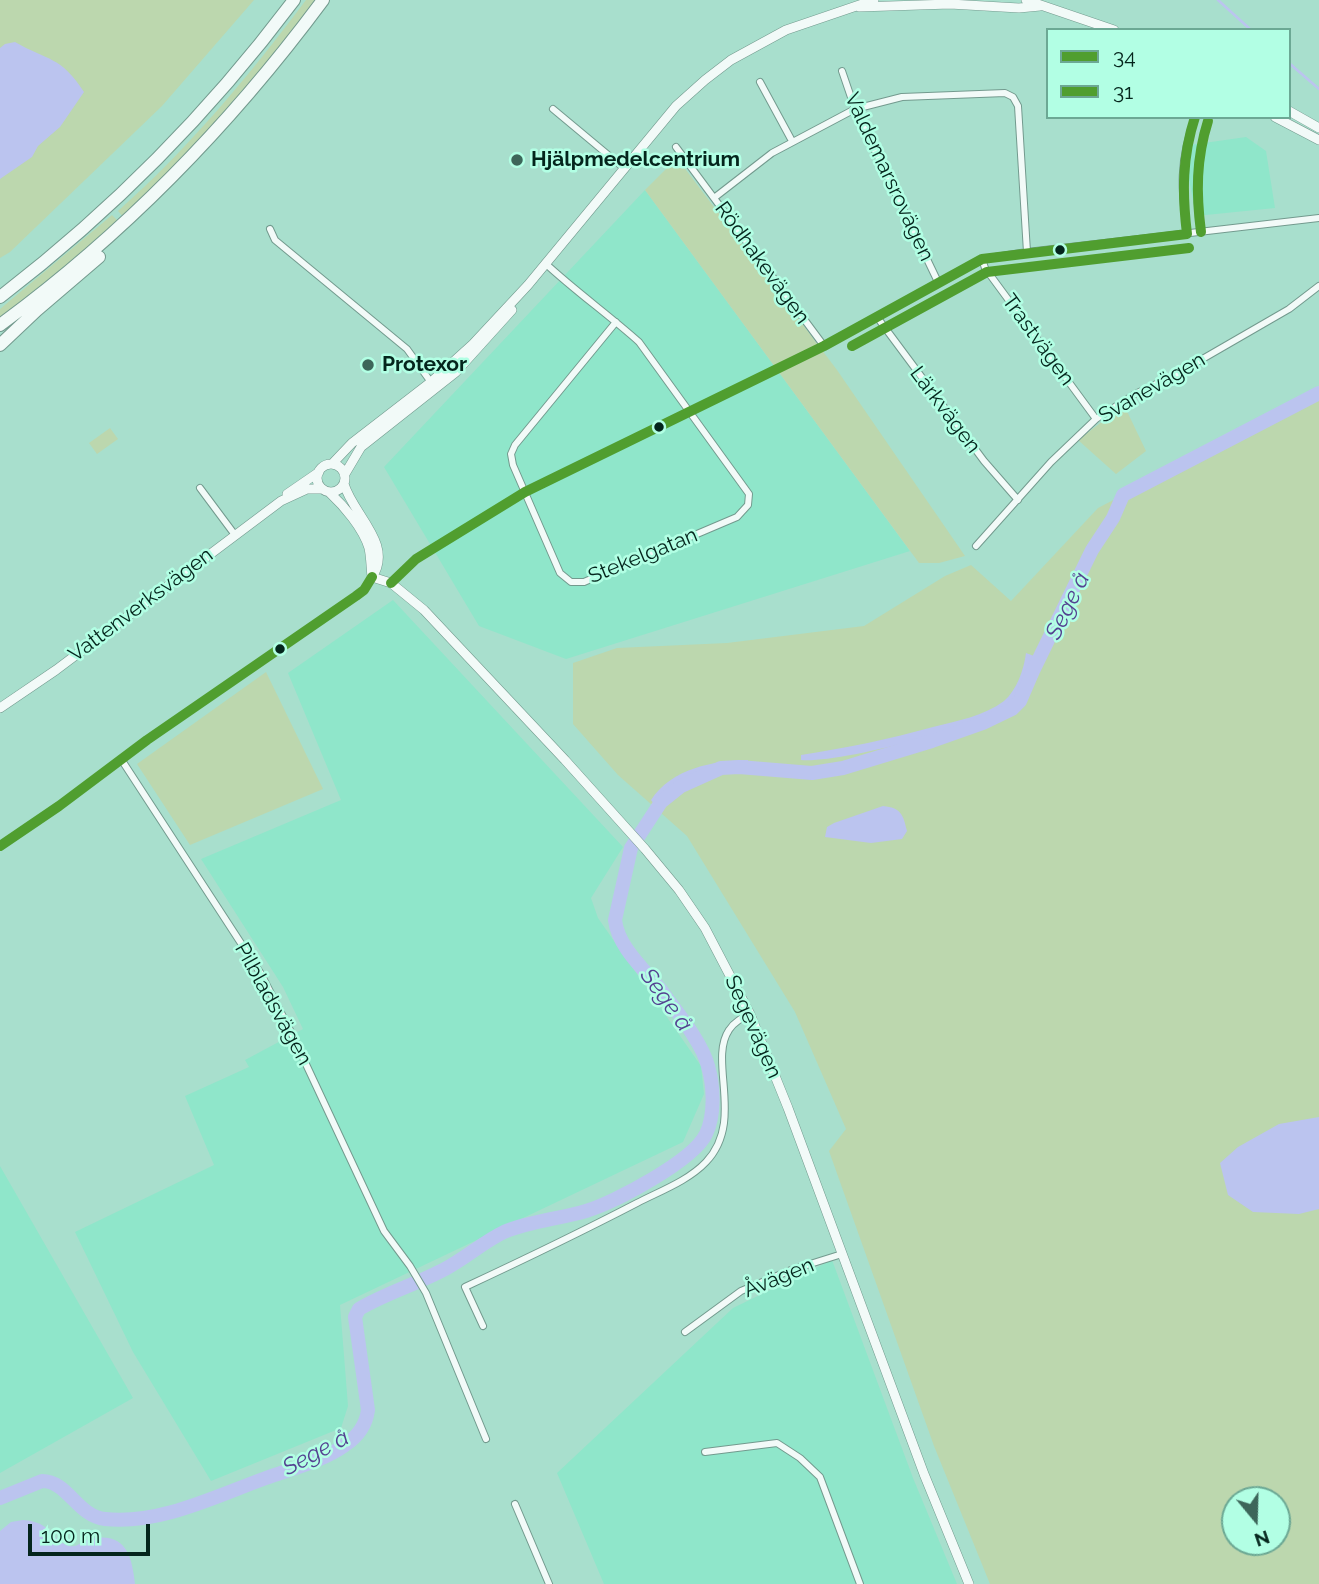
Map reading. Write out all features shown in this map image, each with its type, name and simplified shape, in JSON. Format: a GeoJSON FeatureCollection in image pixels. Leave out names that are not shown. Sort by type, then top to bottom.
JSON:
{"type":"FeatureCollection","features":[{"type":"Feature","properties":{"kind":"highway"},"geometry":{"type":"LineString","coordinates":[[0,295],[50,257],[120,196],[200,116],[294,0]]}},
{"type":"Feature","properties":{"kind":"highway"},"geometry":{"type":"LineString","coordinates":[[0,345],[121,237],[253,90],[323,0]]}},
{"type":"Feature","properties":{"kind":"highway"},"geometry":{"type":"LineString","coordinates":[[0,325],[96,248],[172,178]]}},
{"type":"Feature","properties":{"kind":"street"},"geometry":{"type":"LineString","coordinates":[[0,846],[356,596],[368,584],[379,562],[377,545],[351,503],[344,484],[345,474],[361,447],[434,386],[527,285],[676,106],[705,80],[731,60],[786,30],[874,0]]}},
{"type":"Feature","properties":{"kind":"street"},"geometry":{"type":"LineString","coordinates":[[1026,0],[1108,28]]}},
{"type":"Feature","properties":{"kind":"street"},"geometry":{"type":"LineString","coordinates":[[853,7],[975,2],[1019,8],[1040,6]]}},
{"type":"Feature","properties":{"kind":"street","name":"Valdemarsrovägen"},"geometry":{"type":"LineString","coordinates":[[842,71],[855,109],[938,282]]}},
{"type":"Feature","properties":{"kind":"street"},"geometry":{"type":"LineString","coordinates":[[760,82],[792,141]]}},
{"type":"Feature","properties":{"kind":"street"},"geometry":{"type":"LineString","coordinates":[[714,198],[772,153],[855,109],[909,96],[1005,93],[1013,97],[1018,110],[1027,252]]}},
{"type":"Feature","properties":{"kind":"street"},"geometry":{"type":"LineString","coordinates":[[553,109],[625,169]]}},
{"type":"Feature","properties":{"kind":"street"},"geometry":{"type":"LineString","coordinates":[[1291,112],[1319,128]]}},
{"type":"Feature","properties":{"kind":"street"},"geometry":{"type":"LineString","coordinates":[[1187,234],[1183,160],[1194,119]]}},
{"type":"Feature","properties":{"kind":"street"},"geometry":{"type":"LineString","coordinates":[[1279,119],[1319,140]]}},
{"type":"Feature","properties":{"kind":"street","name":"Rödhakevägen"},"geometry":{"type":"LineString","coordinates":[[676,147],[824,346],[877,317]]}},
{"type":"Feature","properties":{"kind":"street"},"geometry":{"type":"LineString","coordinates":[[877,317],[982,259],[1319,218]]}},
{"type":"Feature","properties":{"kind":"street"},"geometry":{"type":"LineString","coordinates":[[270,229],[275,240],[407,349],[434,386]]}},
{"type":"Feature","properties":{"kind":"street","name":"Trastvägen"},"geometry":{"type":"LineString","coordinates":[[982,259],[985,268],[1096,419]]}},
{"type":"Feature","properties":{"kind":"street","name":"Stekelgatan"},"geometry":{"type":"LineString","coordinates":[[545,263],[616,322],[639,342],[749,494],[748,505],[737,517],[584,582],[571,582],[559,573],[513,465],[511,454],[515,445],[616,322]]}},
{"type":"Feature","properties":{"kind":"street","name":"Svanevägen"},"geometry":{"type":"LineString","coordinates":[[976,546],[1051,462],[1096,419],[1135,394],[1173,376],[1289,309],[1319,286]]}},
{"type":"Feature","properties":{"kind":"street","name":"Lärkvägen"},"geometry":{"type":"LineString","coordinates":[[877,317],[984,461],[1018,500]]}},
{"type":"Feature","properties":{"kind":"street"},"geometry":{"type":"LineString","coordinates":[[372,577],[370,553],[365,540],[341,503],[317,479],[319,472],[324,466],[332,464],[357,438],[434,386]]}},
{"type":"Feature","properties":{"kind":"street"},"geometry":{"type":"LineString","coordinates":[[332,464],[345,474]]}},
{"type":"Feature","properties":{"kind":"street","name":"Vattenverksvägen"},"geometry":{"type":"LineString","coordinates":[[0,708],[56,670],[281,501],[290,491],[319,472]]}},
{"type":"Feature","properties":{"kind":"street"},"geometry":{"type":"LineString","coordinates":[[326,490],[338,490],[344,484]]}},
{"type":"Feature","properties":{"kind":"street"},"geometry":{"type":"LineString","coordinates":[[200,488],[235,535]]}},
{"type":"Feature","properties":{"kind":"street","name":"Vattenverksvägen"},"geometry":{"type":"LineString","coordinates":[[281,501],[307,489],[326,490]]}},
{"type":"Feature","properties":{"kind":"street","name":"Segevägen"},"geometry":{"type":"LineString","coordinates":[[372,577],[391,583],[424,610],[645,849],[679,890],[705,928],[750,1014],[788,1108],[923,1474],[969,1584]]}},
{"type":"Feature","properties":{"kind":"street","name":"Pilbladsvägen"},"geometry":{"type":"LineString","coordinates":[[121,759],[261,974],[384,1231],[426,1293],[486,1440]]}},
{"type":"Feature","properties":{"kind":"street"},"geometry":{"type":"LineString","coordinates":[[483,1326],[465,1287],[563,1241],[681,1180],[706,1162],[716,1146],[723,1125],[726,1099],[724,1040],[731,1026],[750,1014]]}},
{"type":"Feature","properties":{"kind":"street","name":"Åvägen"},"geometry":{"type":"LineString","coordinates":[[685,1332],[741,1291],[791,1270],[842,1254]]}},
{"type":"Feature","properties":{"kind":"street"},"geometry":{"type":"LineString","coordinates":[[705,1452],[777,1443],[800,1458],[820,1477],[860,1584]]}},
{"type":"Feature","properties":{"kind":"street"},"geometry":{"type":"LineString","coordinates":[[515,1504],[549,1584]]}},
{"type":"Feature","properties":{"kind":"shaded area"},"geometry":{"type":"Polygon","coordinates":[[[0,0],[254,0],[162,106],[10,252],[0,258],[0,0]]]}},
{"type":"Feature","properties":{"kind":"shaded area"},"geometry":{"type":"Polygon","coordinates":[[[306,0],[317,0],[229,111],[124,218],[118,211],[169,162],[217,110],[306,0]]]}},
{"type":"Feature","properties":{"kind":"shaded area"},"geometry":{"type":"Polygon","coordinates":[[[1246,137],[1266,151],[1275,208],[1196,216],[1187,169],[1190,145],[1246,137]]]}},
{"type":"Feature","properties":{"kind":"shaded area"},"geometry":{"type":"Polygon","coordinates":[[[677,158],[837,370],[965,556],[939,563],[919,563],[645,190],[677,158]]]}},
{"type":"Feature","properties":{"kind":"shaded area"},"geometry":{"type":"Polygon","coordinates":[[[645,190],[910,551],[566,659],[479,626],[384,467],[645,190]]]}},
{"type":"Feature","properties":{"kind":"shaded area"},"geometry":{"type":"Polygon","coordinates":[[[112,215],[119,222],[0,320],[0,309],[112,215]]]}},
{"type":"Feature","properties":{"kind":"shaded area"},"geometry":{"type":"Polygon","coordinates":[[[1319,393],[1319,1584],[990,1584],[934,1446],[829,1151],[846,1129],[795,1012],[687,836],[618,775],[573,724],[573,663],[617,648],[727,643],[864,626],[945,576],[971,565],[1011,601],[1098,508],[1319,393]]]}},
{"type":"Feature","properties":{"kind":"shaded area"},"geometry":{"type":"Polygon","coordinates":[[[1124,405],[1146,451],[1116,474],[1078,440],[1124,405]]]}},
{"type":"Feature","properties":{"kind":"shaded area"},"geometry":{"type":"Polygon","coordinates":[[[110,428],[118,439],[97,454],[89,443],[110,428]]]}},
{"type":"Feature","properties":{"kind":"shaded area"},"geometry":{"type":"Polygon","coordinates":[[[393,600],[623,847],[591,898],[598,918],[701,1066],[704,1094],[683,1142],[340,1305],[348,1406],[341,1428],[211,1481],[133,1352],[75,1232],[214,1165],[185,1096],[249,1067],[245,1060],[303,1029],[283,987],[201,859],[341,800],[288,673],[393,600]]]}},
{"type":"Feature","properties":{"kind":"shaded area"},"geometry":{"type":"Polygon","coordinates":[[[266,672],[323,789],[190,845],[137,764],[266,672]]]}},
{"type":"Feature","properties":{"kind":"shaded area"},"geometry":{"type":"Polygon","coordinates":[[[0,1166],[133,1398],[0,1473],[0,1166]]]}},
{"type":"Feature","properties":{"kind":"shaded area"},"geometry":{"type":"Polygon","coordinates":[[[832,1260],[913,1478],[957,1584],[604,1584],[557,1473],[733,1308],[832,1260]]]}},
{"type":"Feature","properties":{"kind":"water"},"geometry":{"type":"Polygon","coordinates":[[[15,42],[61,65],[84,92],[60,127],[38,146],[32,157],[0,179],[0,48],[15,42]]]}},
{"type":"Feature","properties":{"kind":"water"},"geometry":{"type":"Polygon","coordinates":[[[1026,653],[1034,656],[1022,691],[1016,700],[1001,710],[913,741],[847,756],[801,760],[801,755],[901,735],[988,711],[1004,701],[1013,691],[1022,672],[1026,653]]]}},
{"type":"Feature","properties":{"kind":"water"},"geometry":{"type":"Polygon","coordinates":[[[748,760],[748,765],[721,767],[696,774],[674,786],[654,804],[651,800],[670,780],[694,768],[748,760]]]}},
{"type":"Feature","properties":{"kind":"water"},"geometry":{"type":"Polygon","coordinates":[[[883,806],[894,808],[902,816],[907,831],[902,839],[871,843],[825,837],[827,827],[834,823],[883,806]]]}},
{"type":"Feature","properties":{"kind":"water"},"geometry":{"type":"Polygon","coordinates":[[[1319,1117],[1319,1209],[1299,1214],[1253,1212],[1228,1195],[1220,1163],[1238,1147],[1279,1124],[1319,1117]]]}},
{"type":"Feature","properties":{"kind":"water"},"geometry":{"type":"Polygon","coordinates":[[[23,1520],[40,1524],[69,1546],[102,1537],[119,1542],[129,1555],[135,1584],[0,1584],[0,1531],[11,1522],[23,1520]]]}},
{"type":"Feature","properties":{"kind":"waterway"},"geometry":{"type":"LineString","coordinates":[[1218,0],[1249,28]]}},
{"type":"Feature","properties":{"kind":"waterway"},"geometry":{"type":"LineString","coordinates":[[1291,65],[1319,89]]}},
{"type":"Feature","properties":{"kind":"waterway","name":"Sege å"},"geometry":{"type":"LineString","coordinates":[[0,1498],[42,1481],[59,1487],[95,1517],[125,1520],[146,1518],[187,1508],[307,1464],[327,1456],[349,1442],[363,1426],[368,1410],[355,1317],[359,1309],[445,1269],[504,1232],[586,1211],[615,1199],[670,1168],[698,1145],[706,1134],[713,1101],[705,1057],[681,1017],[626,948],[615,920],[631,848],[661,802],[681,786],[721,768],[812,773],[843,768],[932,741],[983,723],[1012,709],[1020,701],[1092,550],[1113,518],[1123,495],[1319,393]]}},
{"type":"Feature","properties":{"kind":"transit line","name":"34"},"geometry":{"type":"LineString","coordinates":[[1187,234],[1184,175],[1195,119]]}},
{"type":"Feature","properties":{"kind":"transit line","name":"31"},"geometry":{"type":"LineString","coordinates":[[1201,232],[1198,176],[1208,121]]}},
{"type":"Feature","properties":{"kind":"transit line","name":"34"},"geometry":{"type":"LineString","coordinates":[[391,583],[416,559],[525,492],[824,346],[982,259],[1187,234]]}},
{"type":"Feature","properties":{"kind":"transit line","name":"31"},"geometry":{"type":"LineString","coordinates":[[852,346],[987,272],[1189,248]]}},
{"type":"Feature","properties":{"kind":"transit line","name":"34"},"geometry":{"type":"LineString","coordinates":[[0,846],[147,740],[356,596],[364,590],[372,577]]}},
{"type":"Feature","properties":{"kind":"place","name":"Hjälpmedelcentrium"},"geometry":{"type":"Point","coordinates":[517,160]}},
{"type":"Feature","properties":{"kind":"place","name":"Protexor"},"geometry":{"type":"Point","coordinates":[368,365]}}]}
